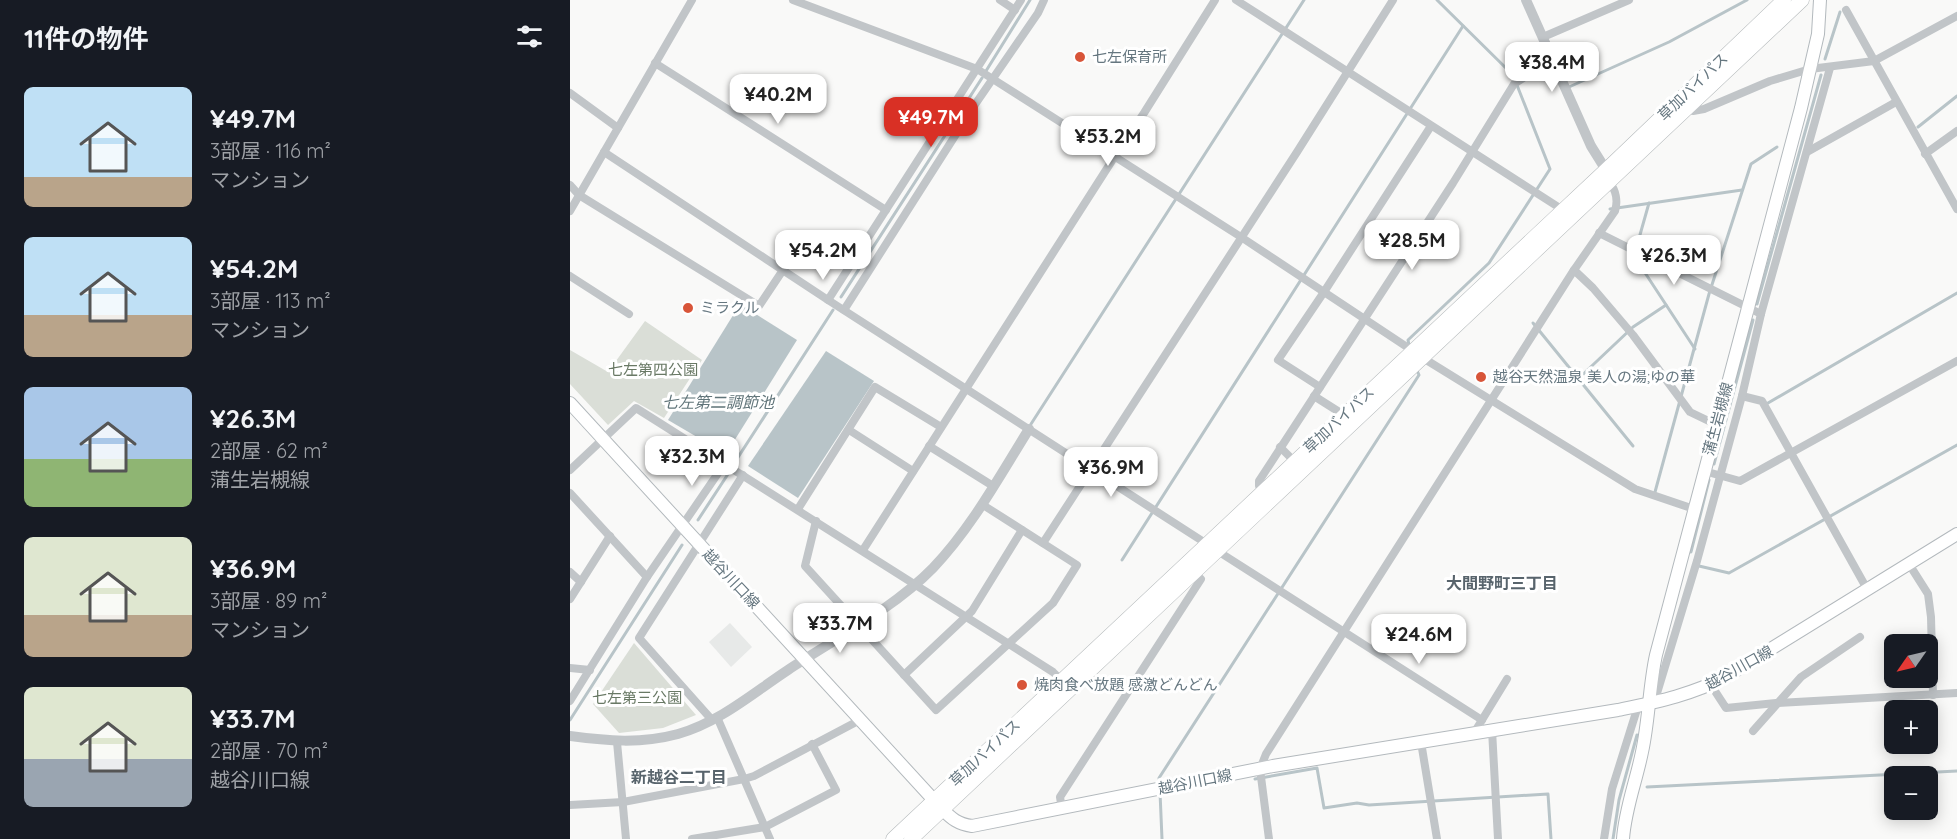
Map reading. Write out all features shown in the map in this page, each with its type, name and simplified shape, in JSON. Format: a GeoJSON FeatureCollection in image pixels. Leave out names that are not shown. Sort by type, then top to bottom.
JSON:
{"type":"FeatureCollection","features":[{"type":"Feature","properties":{"kind":"highway","name":"草加バイパス"},"geometry":{"type":"LineString","coordinates":[[938,804],[1062,681],[1212,547],[1608,176],[1784,0]]}},
{"type":"Feature","properties":{"kind":"highway","name":"草加バイパス"},"geometry":{"type":"LineString","coordinates":[[902,837],[1194,573],[1212,547],[1263,491],[1344,415],[1418,354],[1563,210],[1608,176],[1689,107],[1802,0]]}},
{"type":"Feature","properties":{"kind":"main road","name":"蒲生岩槻線"},"geometry":{"type":"LineString","coordinates":[[1623,839],[1629,802],[1642,752],[1647,704],[1656,655],[1810,69],[1818,34],[1820,0]]}},
{"type":"Feature","properties":{"kind":"main road","name":"越谷川口線"},"geometry":{"type":"LineString","coordinates":[[570,403],[860,720],[960,825],[972,826],[1260,769],[1647,704],[1711,685],[1749,664],[1957,534]]}},
{"type":"Feature","properties":{"kind":"street"},"geometry":{"type":"LineString","coordinates":[[570,211],[692,0]]}},
{"type":"Feature","properties":{"kind":"street"},"geometry":{"type":"LineString","coordinates":[[793,0],[977,69],[1241,237],[1418,354],[1635,489],[1694,509]]}},
{"type":"Feature","properties":{"kind":"street"},"geometry":{"type":"LineString","coordinates":[[1000,0],[1015,10]]}},
{"type":"Feature","properties":{"kind":"street"},"geometry":{"type":"LineString","coordinates":[[828,300],[1022,0]]}},
{"type":"Feature","properties":{"kind":"street"},"geometry":{"type":"LineString","coordinates":[[844,310],[992,79],[1038,13],[1044,0]]}},
{"type":"Feature","properties":{"kind":"street"},"geometry":{"type":"LineString","coordinates":[[863,550],[1215,0]]}},
{"type":"Feature","properties":{"kind":"street"},"geometry":{"type":"LineString","coordinates":[[1236,0],[1563,210]]}},
{"type":"Feature","properties":{"kind":"street"},"geometry":{"type":"LineString","coordinates":[[1043,543],[1393,0]]}},
{"type":"Feature","properties":{"kind":"street"},"geometry":{"type":"LineString","coordinates":[[1269,839],[1260,769],[1266,754],[1574,270],[1615,211],[1617,204],[1614,187],[1591,146],[1526,0]]}},
{"type":"Feature","properties":{"kind":"street"},"geometry":{"type":"LineString","coordinates":[[1543,37],[1629,0]]}},
{"type":"Feature","properties":{"kind":"street"},"geometry":{"type":"LineString","coordinates":[[1846,10],[1957,209]]}},
{"type":"Feature","properties":{"kind":"street"},"geometry":{"type":"LineString","coordinates":[[1689,107],[1693,111],[1704,109],[1770,81],[1810,69],[1874,61],[1957,16]]}},
{"type":"Feature","properties":{"kind":"street"},"geometry":{"type":"LineString","coordinates":[[1263,491],[1259,486],[1259,481],[1454,183],[1514,84],[1552,59]]}},
{"type":"Feature","properties":{"kind":"street"},"geometry":{"type":"LineString","coordinates":[[655,63],[886,210]]}},
{"type":"Feature","properties":{"kind":"street"},"geometry":{"type":"LineString","coordinates":[[1604,839],[1612,789],[1647,704],[1720,476],[1761,314],[1830,68]]}},
{"type":"Feature","properties":{"kind":"street"},"geometry":{"type":"LineString","coordinates":[[570,93],[618,128]]}},
{"type":"Feature","properties":{"kind":"street"},"geometry":{"type":"LineString","coordinates":[[1807,152],[1896,102]]}},
{"type":"Feature","properties":{"kind":"street"},"geometry":{"type":"LineString","coordinates":[[1320,387],[1278,360],[1431,126]]}},
{"type":"Feature","properties":{"kind":"street"},"geometry":{"type":"LineString","coordinates":[[1925,154],[1957,132]]}},
{"type":"Feature","properties":{"kind":"street"},"geometry":{"type":"LineString","coordinates":[[604,152],[828,300],[1482,720]]}},
{"type":"Feature","properties":{"kind":"street"},"geometry":{"type":"LineString","coordinates":[[570,185],[579,195],[759,306],[783,270]]}},
{"type":"Feature","properties":{"kind":"street"},"geometry":{"type":"LineString","coordinates":[[1599,233],[1761,314]]}},
{"type":"Feature","properties":{"kind":"street"},"geometry":{"type":"LineString","coordinates":[[1574,270],[1593,288],[1633,335],[1690,412],[1717,425]]}},
{"type":"Feature","properties":{"kind":"street"},"geometry":{"type":"LineString","coordinates":[[570,276],[629,314]]}},
{"type":"Feature","properties":{"kind":"street"},"geometry":{"type":"LineString","coordinates":[[1704,471],[1740,481],[1957,361]]}},
{"type":"Feature","properties":{"kind":"street"},"geometry":{"type":"LineString","coordinates":[[798,510],[875,387],[941,427]]}},
{"type":"Feature","properties":{"kind":"street"},"geometry":{"type":"LineString","coordinates":[[1314,396],[1344,415]]}},
{"type":"Feature","properties":{"kind":"street"},"geometry":{"type":"LineString","coordinates":[[1742,396],[1762,401],[1867,589]]}},
{"type":"Feature","properties":{"kind":"street"},"geometry":{"type":"LineString","coordinates":[[570,470],[636,408],[863,550],[1053,672],[1062,681]]}},
{"type":"Feature","properties":{"kind":"street"},"geometry":{"type":"LineString","coordinates":[[570,736],[617,742],[679,734],[715,719],[858,624],[915,584],[947,552],[983,504],[1029,429]]}},
{"type":"Feature","properties":{"kind":"street"},"geometry":{"type":"LineString","coordinates":[[849,430],[913,471]]}},
{"type":"Feature","properties":{"kind":"street"},"geometry":{"type":"LineString","coordinates":[[929,446],[993,486]]}},
{"type":"Feature","properties":{"kind":"street"},"geometry":{"type":"LineString","coordinates":[[1280,447],[1294,461]]}},
{"type":"Feature","properties":{"kind":"street"},"geometry":{"type":"LineString","coordinates":[[570,701],[647,578],[724,463]]}},
{"type":"Feature","properties":{"kind":"street"},"geometry":{"type":"LineString","coordinates":[[744,475],[639,638],[715,719],[770,839]]}},
{"type":"Feature","properties":{"kind":"street"},"geometry":{"type":"LineString","coordinates":[[570,493],[647,578]]}},
{"type":"Feature","properties":{"kind":"street"},"geometry":{"type":"LineString","coordinates":[[816,521],[805,566],[936,710],[1053,603],[1077,565],[983,504]]}},
{"type":"Feature","properties":{"kind":"street"},"geometry":{"type":"LineString","coordinates":[[904,675],[966,617],[1022,530]]}},
{"type":"Feature","properties":{"kind":"street"},"geometry":{"type":"LineString","coordinates":[[570,599],[610,536]]}},
{"type":"Feature","properties":{"kind":"street"},"geometry":{"type":"LineString","coordinates":[[1909,564],[1928,594],[1931,617],[1933,695]]}},
{"type":"Feature","properties":{"kind":"street"},"geometry":{"type":"LineString","coordinates":[[570,572],[581,582]]}},
{"type":"Feature","properties":{"kind":"street"},"geometry":{"type":"LineString","coordinates":[[1062,809],[1059,797],[1201,579],[1194,573]]}},
{"type":"Feature","properties":{"kind":"street"},"geometry":{"type":"LineString","coordinates":[[1753,731],[1801,677],[1860,637]]}},
{"type":"Feature","properties":{"kind":"street"},"geometry":{"type":"LineString","coordinates":[[570,668],[590,670]]}},
{"type":"Feature","properties":{"kind":"street"},"geometry":{"type":"LineString","coordinates":[[1474,733],[1507,679]]}},
{"type":"Feature","properties":{"kind":"street"},"geometry":{"type":"LineString","coordinates":[[1711,685],[1726,708],[1957,693]]}},
{"type":"Feature","properties":{"kind":"street"},"geometry":{"type":"LineString","coordinates":[[570,805],[623,802],[744,779],[754,776],[860,720]]}},
{"type":"Feature","properties":{"kind":"street"},"geometry":{"type":"LineString","coordinates":[[1492,730],[1498,839]]}},
{"type":"Feature","properties":{"kind":"street"},"geometry":{"type":"LineString","coordinates":[[617,742],[626,839]]}},
{"type":"Feature","properties":{"kind":"street"},"geometry":{"type":"LineString","coordinates":[[1420,742],[1437,839]]}},
{"type":"Feature","properties":{"kind":"street"},"geometry":{"type":"LineString","coordinates":[[692,839],[765,827],[836,790],[812,744]]}},
{"type":"Feature","properties":{"kind":"shaded area"},"geometry":{"type":"Polygon","coordinates":[[[730,623],[752,647],[731,667],[709,642],[730,623]]]}},
{"type":"Feature","properties":{"kind":"green space","name":"七左第四公園"},"geometry":{"type":"Polygon","coordinates":[[[645,321],[702,360],[664,418],[634,401],[608,425],[570,384],[570,350],[608,372],[645,321]]]}},
{"type":"Feature","properties":{"kind":"green space","name":"七左第三公園"},"geometry":{"type":"Polygon","coordinates":[[[634,643],[696,715],[663,728],[619,733],[593,704],[634,643]]]}},
{"type":"Feature","properties":{"kind":"water","name":"七左第二調節池"},"geometry":{"type":"Polygon","coordinates":[[[740,304],[797,340],[726,454],[668,420],[740,304]]]}},
{"type":"Feature","properties":{"kind":"water"},"geometry":{"type":"Polygon","coordinates":[[[826,351],[874,381],[798,498],[748,466],[826,351]]]}},
{"type":"Feature","properties":{"kind":"waterway"},"geometry":{"type":"LineString","coordinates":[[986,71],[1030,0]]}},
{"type":"Feature","properties":{"kind":"waterway"},"geometry":{"type":"LineString","coordinates":[[1031,424],[1304,0]]}},
{"type":"Feature","properties":{"kind":"waterway"},"geometry":{"type":"LineString","coordinates":[[1409,345],[1408,340],[1489,263],[1550,169],[1513,75],[1437,0]]}},
{"type":"Feature","properties":{"kind":"waterway"},"geometry":{"type":"LineString","coordinates":[[1569,87],[1669,42],[1747,0]]}},
{"type":"Feature","properties":{"kind":"waterway"},"geometry":{"type":"LineString","coordinates":[[1825,59],[1840,12]]}},
{"type":"Feature","properties":{"kind":"waterway"},"geometry":{"type":"LineString","coordinates":[[1122,560],[1463,26]]}},
{"type":"Feature","properties":{"kind":"waterway"},"geometry":{"type":"LineString","coordinates":[[1757,304],[1821,75]]}},
{"type":"Feature","properties":{"kind":"waterway"},"geometry":{"type":"LineString","coordinates":[[841,297],[982,78]]}},
{"type":"Feature","properties":{"kind":"waterway"},"geometry":{"type":"LineString","coordinates":[[1918,127],[1957,96]]}},
{"type":"Feature","properties":{"kind":"waterway"},"geometry":{"type":"LineString","coordinates":[[1655,492],[1709,294],[1751,164],[1777,147]]}},
{"type":"Feature","properties":{"kind":"waterway"},"geometry":{"type":"LineString","coordinates":[[1610,209],[1742,190]]}},
{"type":"Feature","properties":{"kind":"waterway"},"geometry":{"type":"LineString","coordinates":[[1649,203],[1634,256],[1695,349]]}},
{"type":"Feature","properties":{"kind":"waterway"},"geometry":{"type":"LineString","coordinates":[[1768,403],[1957,293]]}},
{"type":"Feature","properties":{"kind":"waterway"},"geometry":{"type":"LineString","coordinates":[[1578,379],[1633,327],[1666,305]]}},
{"type":"Feature","properties":{"kind":"waterway"},"geometry":{"type":"LineString","coordinates":[[735,462],[833,310]]}},
{"type":"Feature","properties":{"kind":"waterway"},"geometry":{"type":"LineString","coordinates":[[1714,464],[1753,320]]}},
{"type":"Feature","properties":{"kind":"waterway"},"geometry":{"type":"LineString","coordinates":[[1533,323],[1633,446]]}},
{"type":"Feature","properties":{"kind":"waterway"},"geometry":{"type":"LineString","coordinates":[[1160,786],[1159,778],[1419,375],[1416,368]]}},
{"type":"Feature","properties":{"kind":"waterway"},"geometry":{"type":"LineString","coordinates":[[1699,566],[1729,573],[1957,445]]}},
{"type":"Feature","properties":{"kind":"waterway"},"geometry":{"type":"LineString","coordinates":[[698,520],[730,471]]}},
{"type":"Feature","properties":{"kind":"waterway"},"geometry":{"type":"LineString","coordinates":[[1691,552],[1709,480]]}},
{"type":"Feature","properties":{"kind":"waterway"},"geometry":{"type":"LineString","coordinates":[[570,720],[682,545]]}},
{"type":"Feature","properties":{"kind":"waterway"},"geometry":{"type":"LineString","coordinates":[[1613,839],[1619,800],[1637,735]]}},
{"type":"Feature","properties":{"kind":"waterway"},"geometry":{"type":"LineString","coordinates":[[1255,779],[1317,768],[1324,808],[1357,803],[1369,805],[1548,794],[1551,839]]}},
{"type":"Feature","properties":{"kind":"waterway"},"geometry":{"type":"LineString","coordinates":[[1647,787],[1957,771]]}},
{"type":"Feature","properties":{"kind":"waterway"},"geometry":{"type":"LineString","coordinates":[[1160,792],[1162,839]]}},
{"type":"Feature","properties":{"kind":"place","name":"七左保育所"},"geometry":{"type":"Point","coordinates":[1080,57]}},
{"type":"Feature","properties":{"kind":"place","name":"ミラクル"},"geometry":{"type":"Point","coordinates":[688,308]}},
{"type":"Feature","properties":{"kind":"place","name":"越谷天然温泉 美人の湯;ゆの華"},"geometry":{"type":"Point","coordinates":[1481,377]}},
{"type":"Feature","properties":{"kind":"place","name":"焼肉食べ放題 感激どんどん"},"geometry":{"type":"Point","coordinates":[1022,685]}},
{"type":"Feature","properties":{"kind":"district","name":"大間野町三丁目"},"geometry":{"type":"Point","coordinates":[1502,583]}},
{"type":"Feature","properties":{"kind":"district","name":"新越谷二丁目"},"geometry":{"type":"Point","coordinates":[679,777]}}]}
